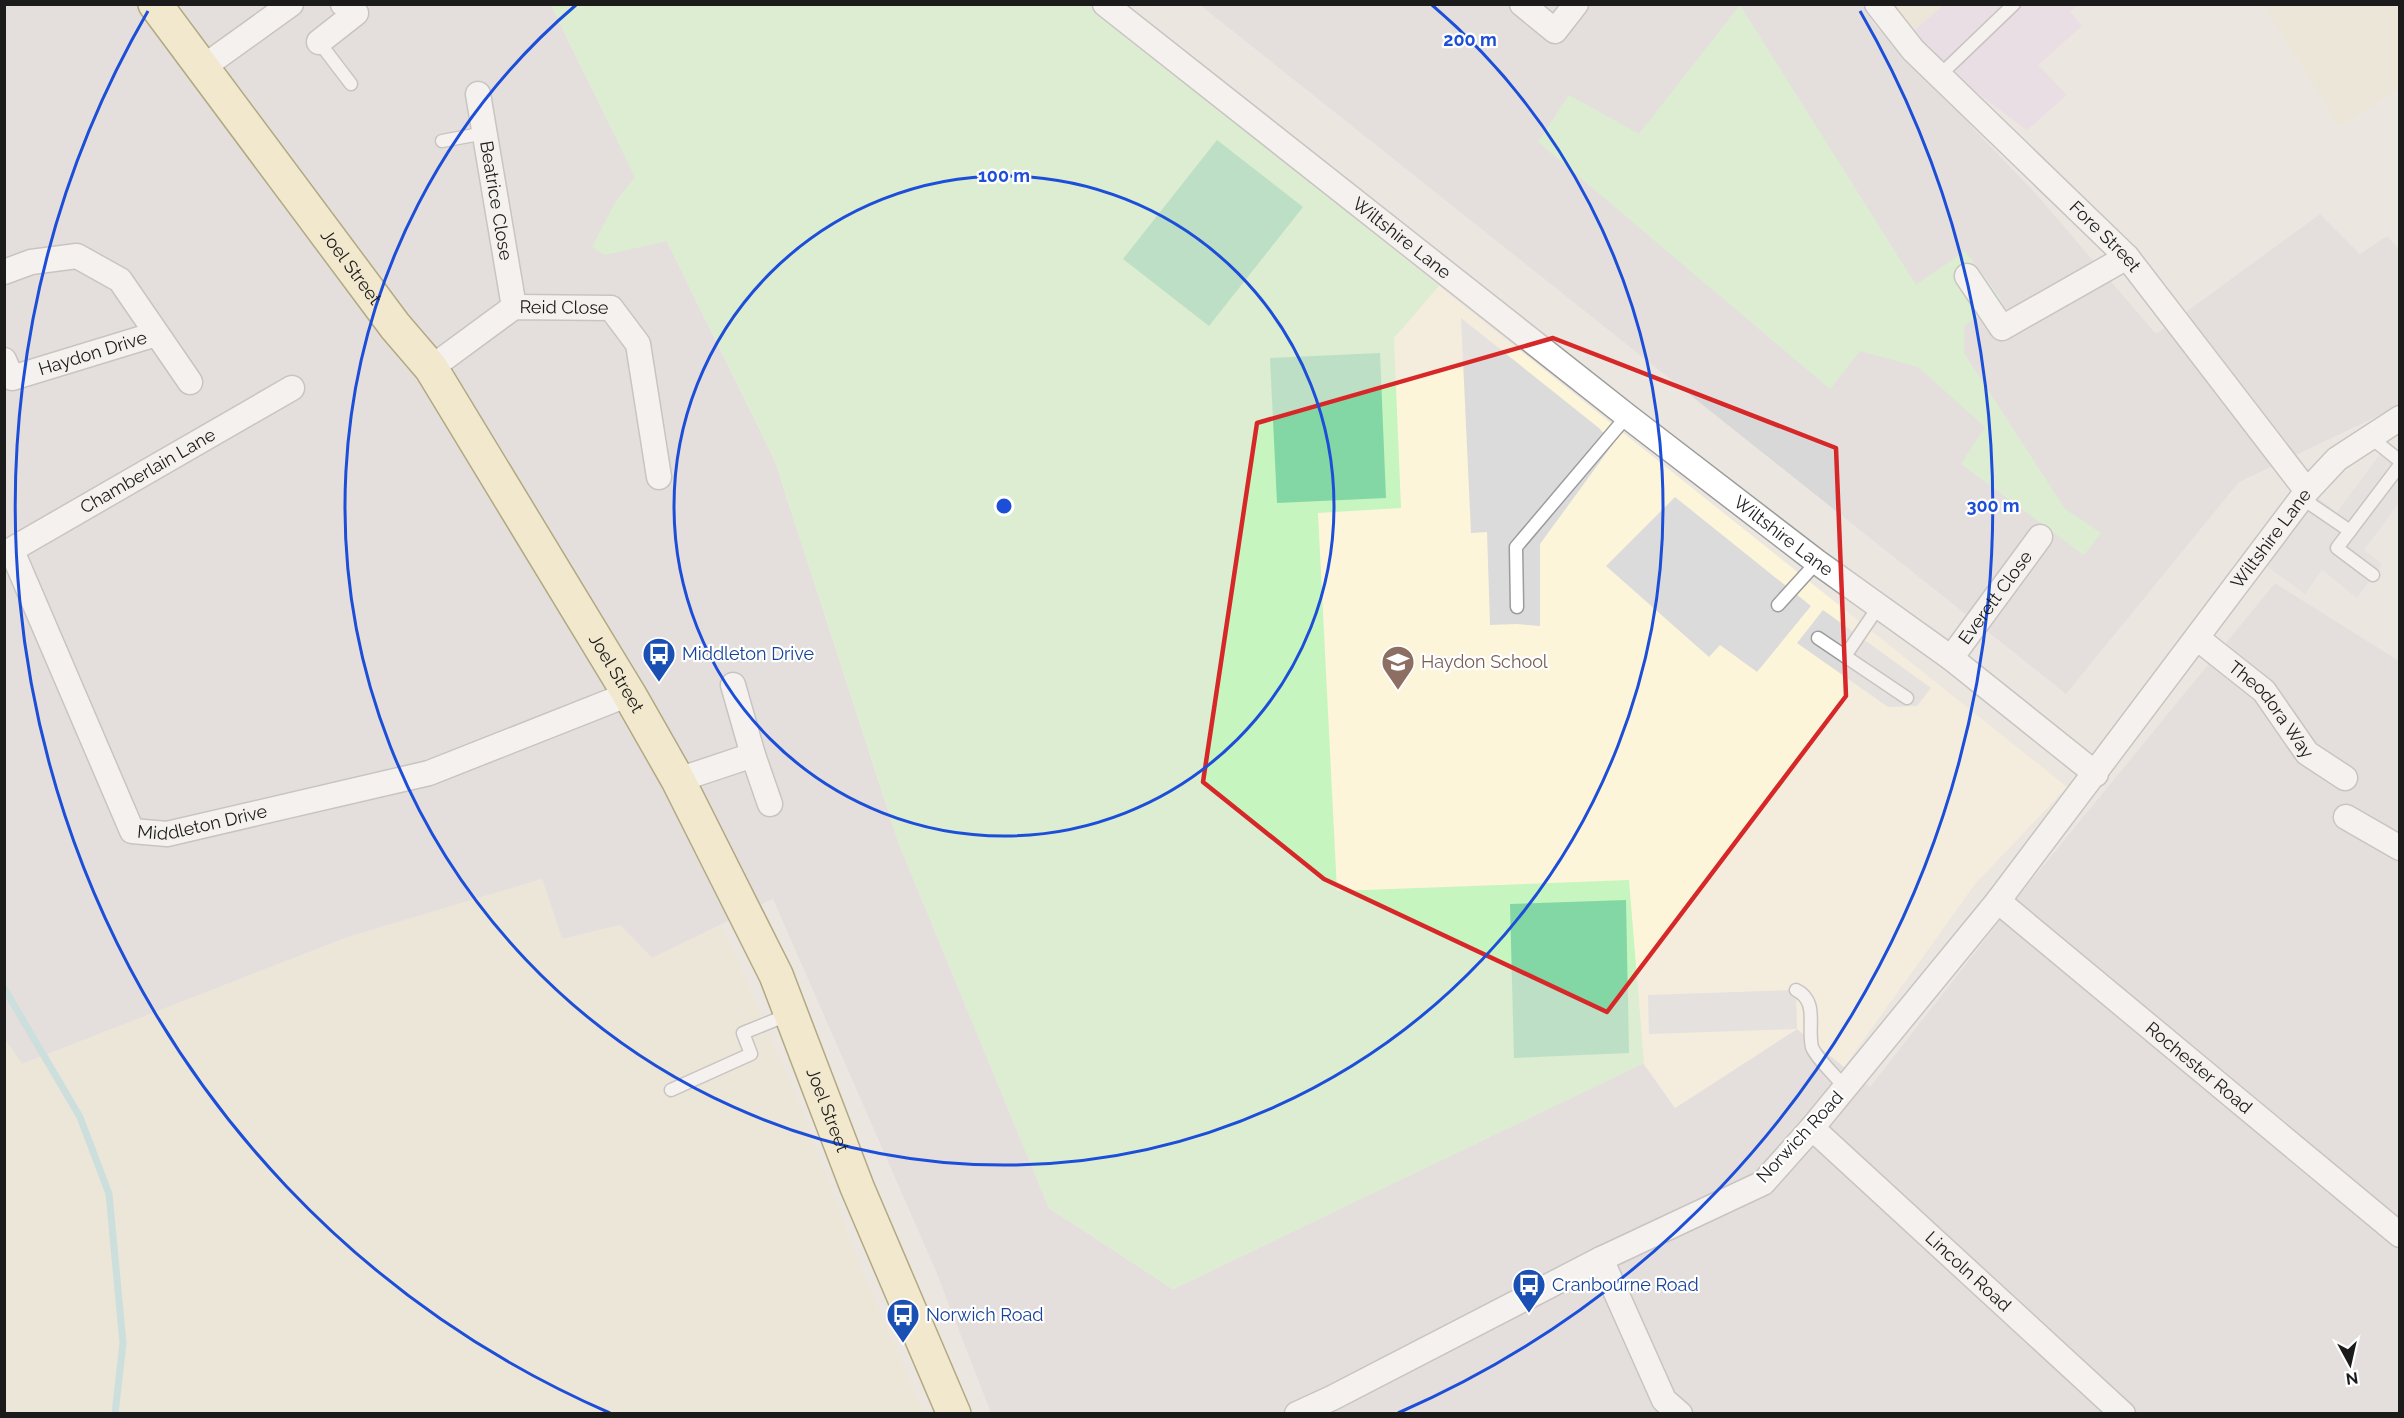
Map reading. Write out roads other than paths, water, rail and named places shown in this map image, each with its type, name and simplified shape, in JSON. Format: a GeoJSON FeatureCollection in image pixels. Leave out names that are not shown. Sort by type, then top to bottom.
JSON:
{"type":"FeatureCollection","features":[{"type":"Feature","properties":{"kind":"main road","name":"Joel Street"},"geometry":{"type":"LineString","coordinates":[[155,4],[395,326],[431,368],[629,694],[678,780],[776,975],[856,1187],[954,1413]]}},
{"type":"Feature","properties":{"kind":"street"},"geometry":{"type":"LineString","coordinates":[[202,68],[291,4]]}},
{"type":"Feature","properties":{"kind":"street"},"geometry":{"type":"LineString","coordinates":[[319,42],[356,13],[343,4]]}},
{"type":"Feature","properties":{"kind":"street","name":"Wiltshire Lane"},"geometry":{"type":"LineString","coordinates":[[1105,4],[1627,416],[1817,562],[1951,658],[2096,774],[2305,495],[2337,459],[2400,418]]}},
{"type":"Feature","properties":{"kind":"street"},"geometry":{"type":"LineString","coordinates":[[1522,4],[1556,31],[1576,4]]}},
{"type":"Feature","properties":{"kind":"street","name":"Fore Street"},"geometry":{"type":"LineString","coordinates":[[1876,4],[1913,51],[2127,257],[2305,495]]}},
{"type":"Feature","properties":{"kind":"street","name":"Beatrice Close"},"geometry":{"type":"LineString","coordinates":[[478,94],[514,307]]}},
{"type":"Feature","properties":{"kind":"street","name":"Haydon Drive"},"geometry":{"type":"LineString","coordinates":[[4,272],[31,262],[77,256],[120,280],[190,382]]}},
{"type":"Feature","properties":{"kind":"street"},"geometry":{"type":"LineString","coordinates":[[1967,276],[2002,328],[2127,257]]}},
{"type":"Feature","properties":{"kind":"street","name":"Reid Close"},"geometry":{"type":"LineString","coordinates":[[431,368],[514,307],[611,308],[638,344],[659,477]]}},
{"type":"Feature","properties":{"kind":"street","name":"Haydon Drive"},"geometry":{"type":"LineString","coordinates":[[4,360],[12,378],[156,334]]}},
{"type":"Feature","properties":{"kind":"street","name":"Chamberlain Lane"},"geometry":{"type":"LineString","coordinates":[[8,553],[292,388]]}},
{"type":"Feature","properties":{"kind":"street","name":"Everett Close"},"geometry":{"type":"LineString","coordinates":[[1951,658],[2040,537]]}},
{"type":"Feature","properties":{"kind":"street","name":"Middleton Drive"},"geometry":{"type":"LineString","coordinates":[[8,553],[132,831],[167,834],[429,773],[629,694]]}},
{"type":"Feature","properties":{"kind":"street","name":"Theodora Way"},"geometry":{"type":"LineString","coordinates":[[2197,638],[2264,691],[2307,753],[2345,778]]}},
{"type":"Feature","properties":{"kind":"street"},"geometry":{"type":"LineString","coordinates":[[733,685],[770,804]]}},
{"type":"Feature","properties":{"kind":"street"},"geometry":{"type":"LineString","coordinates":[[678,780],[753,755]]}},
{"type":"Feature","properties":{"kind":"street","name":"Norwich Road"},"geometry":{"type":"LineString","coordinates":[[1297,1413],[1335,1406],[1601,1259],[1762,1183],[1812,1128],[1998,901],[2096,774]]}},
{"type":"Feature","properties":{"kind":"street"},"geometry":{"type":"LineString","coordinates":[[2346,817],[2400,848]]}},
{"type":"Feature","properties":{"kind":"street","name":"Rochester Road"},"geometry":{"type":"LineString","coordinates":[[1998,901],[2400,1235]]}},
{"type":"Feature","properties":{"kind":"street","name":"Lincoln Road"},"geometry":{"type":"LineString","coordinates":[[1812,1128],[2123,1413]]}},
{"type":"Feature","properties":{"kind":"street"},"geometry":{"type":"LineString","coordinates":[[1601,1259],[1664,1400],[1680,1413]]}},
{"type":"Feature","properties":{"kind":"lane"},"geometry":{"type":"LineString","coordinates":[[1939,76],[2014,4]]}},
{"type":"Feature","properties":{"kind":"lane"},"geometry":{"type":"LineString","coordinates":[[319,42],[351,84]]}},
{"type":"Feature","properties":{"kind":"lane"},"geometry":{"type":"LineString","coordinates":[[442,141],[485,134]]}},
{"type":"Feature","properties":{"kind":"lane"},"geometry":{"type":"LineString","coordinates":[[1517,607],[1515,548],[1627,416]]}},
{"type":"Feature","properties":{"kind":"lane"},"geometry":{"type":"LineString","coordinates":[[2370,437],[2400,463],[2337,548],[2373,575]]}},
{"type":"Feature","properties":{"kind":"lane"},"geometry":{"type":"LineString","coordinates":[[2305,495],[2350,531]]}},
{"type":"Feature","properties":{"kind":"lane"},"geometry":{"type":"LineString","coordinates":[[1778,605],[1817,562]]}},
{"type":"Feature","properties":{"kind":"lane"},"geometry":{"type":"LineString","coordinates":[[1845,656],[1879,606]]}},
{"type":"Feature","properties":{"kind":"lane"},"geometry":{"type":"LineString","coordinates":[[1818,638],[1907,698]]}},
{"type":"Feature","properties":{"kind":"lane"},"geometry":{"type":"LineString","coordinates":[[1796,990],[1805,994],[1809,1002],[1812,1048],[1845,1088]]}},
{"type":"Feature","properties":{"kind":"lane"},"geometry":{"type":"LineString","coordinates":[[671,1090],[751,1054],[743,1033],[791,1013]]}},
{"type":"Feature","properties":{"kind":"waterway"},"geometry":{"type":"LineString","coordinates":[[4,988],[80,1117],[109,1194],[123,1343],[115,1414]]}},
{"type":"Feature","properties":{"kind":"place","name":"Middleton Drive"},"geometry":{"type":"Point","coordinates":[659,683]}},
{"type":"Feature","properties":{"kind":"place","name":"Haydon School"},"geometry":{"type":"Point","coordinates":[1398,691]}},
{"type":"Feature","properties":{"kind":"place","name":"Cranbourne Road"},"geometry":{"type":"Point","coordinates":[1529,1314]}},
{"type":"Feature","properties":{"kind":"place","name":"Norwich Road"},"geometry":{"type":"Point","coordinates":[903,1344]}}]}
